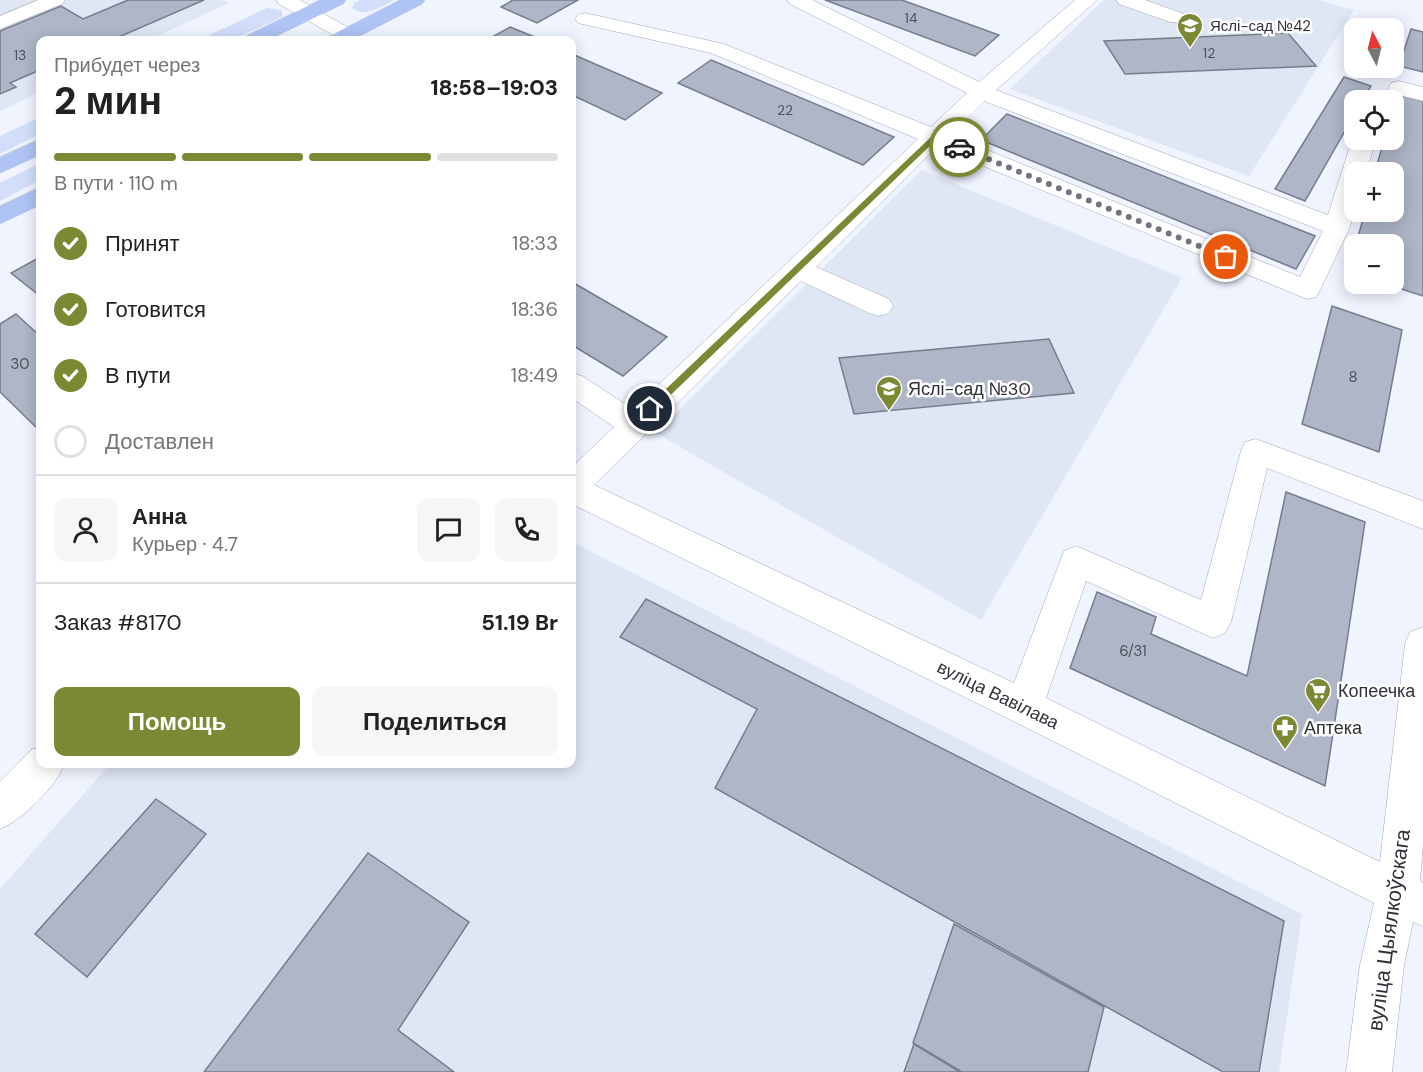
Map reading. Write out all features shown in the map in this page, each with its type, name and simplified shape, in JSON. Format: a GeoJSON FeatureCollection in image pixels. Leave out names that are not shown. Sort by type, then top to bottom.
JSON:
{"type":"FeatureCollection","features":[{"type":"Feature","properties":{"kind":"main road"},"geometry":{"type":"LineString","coordinates":[[261,36],[336,0]]}},
{"type":"Feature","properties":{"kind":"main road"},"geometry":{"type":"LineString","coordinates":[[346,36],[415,0]]}},
{"type":"Feature","properties":{"kind":"main road"},"geometry":{"type":"LineString","coordinates":[[0,166],[36,148]]}},
{"type":"Feature","properties":{"kind":"main road"},"geometry":{"type":"LineString","coordinates":[[0,216],[36,197]]}},
{"type":"Feature","properties":{"kind":"street"},"geometry":{"type":"LineString","coordinates":[[0,23],[55,0]]}},
{"type":"Feature","properties":{"kind":"street"},"geometry":{"type":"LineString","coordinates":[[286,0],[309,13],[339,36]]}},
{"type":"Feature","properties":{"kind":"street"},"geometry":{"type":"LineString","coordinates":[[797,0],[981,92],[1337,227]]}},
{"type":"Feature","properties":{"kind":"street"},"geometry":{"type":"LineString","coordinates":[[576,483],[981,92],[1087,0]]}},
{"type":"Feature","properties":{"kind":"street"},"geometry":{"type":"LineString","coordinates":[[1126,0],[1177,18]]}},
{"type":"Feature","properties":{"kind":"street"},"geometry":{"type":"LineString","coordinates":[[608,5],[585,19],[717,48],[1307,290],[1337,227],[1362,150]]}},
{"type":"Feature","properties":{"kind":"street"},"geometry":{"type":"LineString","coordinates":[[1399,88],[1423,94]]}},
{"type":"Feature","properties":{"kind":"street"},"geometry":{"type":"LineString","coordinates":[[798,269],[879,306]]}},
{"type":"Feature","properties":{"kind":"street"},"geometry":{"type":"LineString","coordinates":[[576,387],[634,425]]}},
{"type":"Feature","properties":{"kind":"street"},"geometry":{"type":"LineString","coordinates":[[1024,707],[1076,561],[1213,622],[1256,451],[1423,515]]}},
{"type":"Feature","properties":{"kind":"street","name":"вуліца Вавілава"},"geometry":{"type":"LineString","coordinates":[[576,489],[1411,898]]}},
{"type":"Feature","properties":{"kind":"street","name":"вуліца Цыялкоўскага"},"geometry":{"type":"LineString","coordinates":[[1369,1072],[1382,964],[1411,898],[1423,644]]}},
{"type":"Feature","properties":{"kind":"street"},"geometry":{"type":"LineString","coordinates":[[0,809],[41,768]]}},
{"type":"Feature","properties":{"kind":"shaded area"},"geometry":{"type":"Polygon","coordinates":[[[0,0],[223,0],[229,3],[158,36],[36,36],[36,94],[0,111],[0,0]]]}},
{"type":"Feature","properties":{"kind":"shaded area"},"geometry":{"type":"Polygon","coordinates":[[[360,0],[394,0],[368,12],[362,12],[352,8],[354,3],[360,0]]]}},
{"type":"Feature","properties":{"kind":"shaded area","name":"Яслі-сад №42"},"geometry":{"type":"Polygon","coordinates":[[[1104,0],[1317,0],[1354,10],[1349,18],[1344,18],[1344,26],[1249,176],[1010,89],[1104,0]]]}},
{"type":"Feature","properties":{"kind":"shaded area"},"geometry":{"type":"Polygon","coordinates":[[[267,8],[282,10],[282,17],[241,36],[208,36],[267,8]]]}},
{"type":"Feature","properties":{"kind":"shaded area"},"geometry":{"type":"Polygon","coordinates":[[[36,119],[36,136],[0,154],[0,136],[36,119]]]}},
{"type":"Feature","properties":{"kind":"shaded area"},"geometry":{"type":"Polygon","coordinates":[[[36,165],[36,182],[0,201],[0,183],[36,165]]]}},
{"type":"Feature","properties":{"kind":"shaded area","name":"Яслі-сад №30"},"geometry":{"type":"Polygon","coordinates":[[[922,170],[1182,278],[981,620],[656,433],[922,170]]]}},
{"type":"Feature","properties":{"kind":"shaded area"},"geometry":{"type":"Polygon","coordinates":[[[576,544],[1302,914],[1279,1072],[0,1072],[0,889],[106,768],[576,768],[576,544]]]}},
{"type":"Feature","properties":{"kind":"building"},"geometry":{"type":"Polygon","coordinates":[[[128,0],[204,0],[121,36],[36,36],[36,72],[10,83],[16,87],[0,94],[0,31],[61,6],[83,19],[128,0]]]}},
{"type":"Feature","properties":{"kind":"building"},"geometry":{"type":"Polygon","coordinates":[[[513,0],[578,0],[537,23],[501,7],[513,0]]]}},
{"type":"Feature","properties":{"kind":"building"},"geometry":{"type":"Polygon","coordinates":[[[825,0],[902,0],[999,35],[975,56],[825,0]]]}},
{"type":"Feature","properties":{"kind":"building"},"geometry":{"type":"Polygon","coordinates":[[[510,27],[532,36],[494,36],[510,27]]]}},
{"type":"Feature","properties":{"kind":"building"},"geometry":{"type":"Polygon","coordinates":[[[1411,29],[1423,32],[1423,72],[1404,67],[1404,51],[1411,29]]]}},
{"type":"Feature","properties":{"kind":"building"},"geometry":{"type":"Polygon","coordinates":[[[1288,33],[1316,66],[1125,74],[1104,41],[1288,33]]]}},
{"type":"Feature","properties":{"kind":"building"},"geometry":{"type":"Polygon","coordinates":[[[576,56],[662,93],[625,120],[576,97],[576,56]]]}},
{"type":"Feature","properties":{"kind":"building"},"geometry":{"type":"Polygon","coordinates":[[[711,60],[894,137],[863,165],[678,83],[711,60]]]}},
{"type":"Feature","properties":{"kind":"building"},"geometry":{"type":"Polygon","coordinates":[[[1344,77],[1371,86],[1369,90],[1344,90],[1344,133],[1305,201],[1275,189],[1344,77]]]}},
{"type":"Feature","properties":{"kind":"building"},"geometry":{"type":"Polygon","coordinates":[[[1404,95],[1423,101],[1423,296],[1404,290],[1404,234],[1359,234],[1362,222],[1404,222],[1404,162],[1378,162],[1381,150],[1404,150],[1404,95]]]}},
{"type":"Feature","properties":{"kind":"building"},"geometry":{"type":"Polygon","coordinates":[[[1007,114],[1315,236],[1296,269],[981,140],[1007,114]]]}},
{"type":"Feature","properties":{"kind":"building"},"geometry":{"type":"Polygon","coordinates":[[[36,259],[36,293],[11,273],[36,259]]]}},
{"type":"Feature","properties":{"kind":"building"},"geometry":{"type":"Polygon","coordinates":[[[576,284],[667,337],[623,376],[576,347],[576,284]]]}},
{"type":"Feature","properties":{"kind":"building"},"geometry":{"type":"Polygon","coordinates":[[[1332,306],[1402,330],[1379,452],[1302,424],[1332,306]]]}},
{"type":"Feature","properties":{"kind":"building"},"geometry":{"type":"Polygon","coordinates":[[[16,314],[36,332],[36,427],[0,392],[0,324],[16,314]]]}},
{"type":"Feature","properties":{"kind":"building"},"geometry":{"type":"Polygon","coordinates":[[[1049,339],[1074,393],[854,414],[839,358],[1049,339]]]}},
{"type":"Feature","properties":{"kind":"building"},"geometry":{"type":"Polygon","coordinates":[[[1286,492],[1365,522],[1325,786],[1070,668],[1097,592],[1156,617],[1151,634],[1247,676],[1286,492]]]}},
{"type":"Feature","properties":{"kind":"building"},"geometry":{"type":"Polygon","coordinates":[[[646,599],[1284,921],[1259,1072],[1223,1072],[715,788],[757,709],[620,637],[646,599]]]}},
{"type":"Feature","properties":{"kind":"building"},"geometry":{"type":"Polygon","coordinates":[[[156,799],[206,834],[87,977],[35,934],[156,799]]]}},
{"type":"Feature","properties":{"kind":"building"},"geometry":{"type":"Polygon","coordinates":[[[368,853],[469,922],[398,1030],[454,1072],[204,1072],[368,853]]]}},
{"type":"Feature","properties":{"kind":"building"},"geometry":{"type":"Polygon","coordinates":[[[954,924],[1104,1007],[1088,1072],[962,1072],[913,1043],[954,924]]]}},
{"type":"Feature","properties":{"kind":"building"},"geometry":{"type":"Polygon","coordinates":[[[914,1044],[960,1072],[904,1072],[914,1044]]]}},
{"type":"Feature","properties":{"kind":"way so far"},"geometry":{"type":"LineString","coordinates":[[959,147],[1226,257]]}},
{"type":"Feature","properties":{"kind":"place","name":"Яслі-сад №42"},"geometry":{"type":"Point","coordinates":[1190,49]}},
{"type":"Feature","properties":{"kind":"place","name":"Яслі-сад №30"},"geometry":{"type":"Point","coordinates":[889,412]}},
{"type":"Feature","properties":{"kind":"place","name":"Копеечка"},"geometry":{"type":"Point","coordinates":[1318,714]}},
{"type":"Feature","properties":{"kind":"place","name":"Аптека"},"geometry":{"type":"Point","coordinates":[1285,751]}},
{"type":"Feature","properties":{"kind":"route"},"geometry":{"type":"LineString","coordinates":[[650,409],[935,137],[959,147]]}}]}
